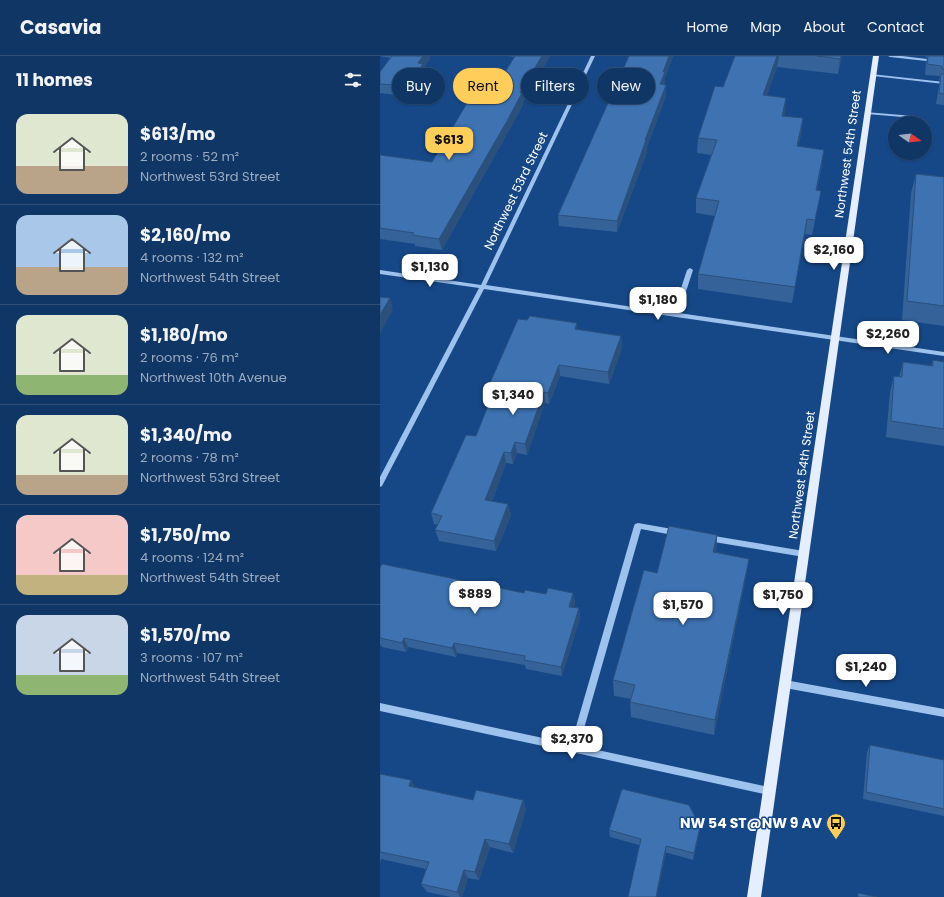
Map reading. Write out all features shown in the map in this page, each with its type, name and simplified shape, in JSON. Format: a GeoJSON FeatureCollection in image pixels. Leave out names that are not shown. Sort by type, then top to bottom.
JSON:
{"type":"FeatureCollection","features":[{"type":"Feature","properties":{"kind":"main road","name":"Northwest 54th Street"},"geometry":{"type":"LineString","coordinates":[[754,897],[876,56]]}},
{"type":"Feature","properties":{"kind":"street","name":"Northwest 53rd Street"},"geometry":{"type":"LineString","coordinates":[[380,484],[483,286],[593,56]]}},
{"type":"Feature","properties":{"kind":"street"},"geometry":{"type":"LineString","coordinates":[[890,56],[944,62]]}},
{"type":"Feature","properties":{"kind":"street"},"geometry":{"type":"LineString","coordinates":[[873,75],[944,83]]}},
{"type":"Feature","properties":{"kind":"street"},"geometry":{"type":"LineString","coordinates":[[868,113],[902,116]]}},
{"type":"Feature","properties":{"kind":"street"},"geometry":{"type":"LineString","coordinates":[[676,314],[690,270]]}},
{"type":"Feature","properties":{"kind":"street"},"geometry":{"type":"LineString","coordinates":[[380,272],[944,354]]}},
{"type":"Feature","properties":{"kind":"street"},"geometry":{"type":"LineString","coordinates":[[574,750],[638,526],[686,534]]}},
{"type":"Feature","properties":{"kind":"street"},"geometry":{"type":"LineString","coordinates":[[702,537],[804,554]]}},
{"type":"Feature","properties":{"kind":"street"},"geometry":{"type":"LineString","coordinates":[[785,684],[944,713]]}},
{"type":"Feature","properties":{"kind":"street"},"geometry":{"type":"LineString","coordinates":[[380,707],[769,791]]}},
{"type":"Feature","properties":{"kind":"building"},"geometry":{"type":"Polygon","coordinates":[[[392,56],[423,56],[418,63],[423,64],[420,68],[392,68],[392,85],[380,84],[380,72],[392,56]]]}},
{"type":"Feature","properties":{"kind":"building"},"geometry":{"type":"Polygon","coordinates":[[[515,56],[542,56],[535,68],[521,68],[521,95],[439,239],[412,235],[414,233],[380,228],[380,155],[432,162],[466,104],[513,104],[513,68],[508,68],[515,56]]]}},
{"type":"Feature","properties":{"kind":"building"},"geometry":{"type":"Polygon","coordinates":[[[629,56],[669,56],[660,84],[666,85],[617,221],[558,215],[608,104],[655,104],[655,68],[624,68],[629,56]]]}},
{"type":"Feature","properties":{"kind":"building"},"geometry":{"type":"Polygon","coordinates":[[[735,56],[777,56],[763,95],[786,98],[782,116],[803,118],[797,146],[824,150],[816,190],[821,191],[815,220],[807,219],[795,287],[698,274],[719,201],[696,198],[717,140],[698,138],[715,86],[723,87],[735,56]]]}},
{"type":"Feature","properties":{"kind":"building"},"geometry":{"type":"Polygon","coordinates":[[[817,56],[841,56],[840,59],[817,56]]]}},
{"type":"Feature","properties":{"kind":"building"},"geometry":{"type":"Polygon","coordinates":[[[928,56],[944,56],[944,70],[942,69],[942,66],[927,64],[928,56]]]}},
{"type":"Feature","properties":{"kind":"building"},"geometry":{"type":"Polygon","coordinates":[[[941,74],[944,74],[944,94],[939,93],[941,74]]]}},
{"type":"Feature","properties":{"kind":"building"},"geometry":{"type":"Polygon","coordinates":[[[916,174],[944,177],[944,306],[907,301],[916,174]]]}},
{"type":"Feature","properties":{"kind":"building"},"geometry":{"type":"Polygon","coordinates":[[[380,297],[390,298],[380,315],[380,297]]]}},
{"type":"Feature","properties":{"kind":"building"},"geometry":{"type":"Polygon","coordinates":[[[530,316],[577,323],[575,329],[621,336],[608,372],[559,365],[548,393],[544,392],[525,444],[515,442],[511,453],[504,452],[485,500],[508,504],[494,541],[435,530],[442,516],[431,513],[466,435],[476,436],[493,393],[486,392],[518,319],[527,320],[530,316]]]}},
{"type":"Feature","properties":{"kind":"building"},"geometry":{"type":"Polygon","coordinates":[[[933,360],[944,362],[944,429],[891,421],[894,376],[902,377],[903,362],[933,366],[933,360]]]}},
{"type":"Feature","properties":{"kind":"building"},"geometry":{"type":"Polygon","coordinates":[[[669,526],[717,535],[713,552],[749,559],[715,720],[630,702],[635,685],[613,680],[644,570],[657,573],[669,526]]]}},
{"type":"Feature","properties":{"kind":"building"},"geometry":{"type":"Polygon","coordinates":[[[382,564],[524,593],[525,590],[546,594],[548,588],[573,593],[569,607],[579,608],[561,667],[524,660],[525,656],[454,643],[452,648],[404,638],[402,643],[380,638],[380,568],[382,564]]]}},
{"type":"Feature","properties":{"kind":"building"},"geometry":{"type":"Polygon","coordinates":[[[870,745],[944,760],[944,809],[866,792],[870,745]]]}},
{"type":"Feature","properties":{"kind":"building"},"geometry":{"type":"Polygon","coordinates":[[[380,774],[411,780],[409,786],[473,800],[476,790],[523,800],[509,844],[485,839],[475,872],[464,870],[457,892],[421,884],[429,862],[380,852],[380,774]]]}},
{"type":"Feature","properties":{"kind":"building"},"geometry":{"type":"Polygon","coordinates":[[[622,789],[689,805],[700,827],[694,853],[666,846],[656,897],[628,897],[641,839],[609,830],[622,789]]]}},
{"type":"Feature","properties":{"kind":"building"},"geometry":{"type":"Polygon","coordinates":[[[858,893],[877,897],[858,897],[858,893]]]}},
{"type":"Feature","properties":{"kind":"place","name":"NW 54 ST@NW 9 AV"},"geometry":{"type":"Point","coordinates":[836,840]}}]}
